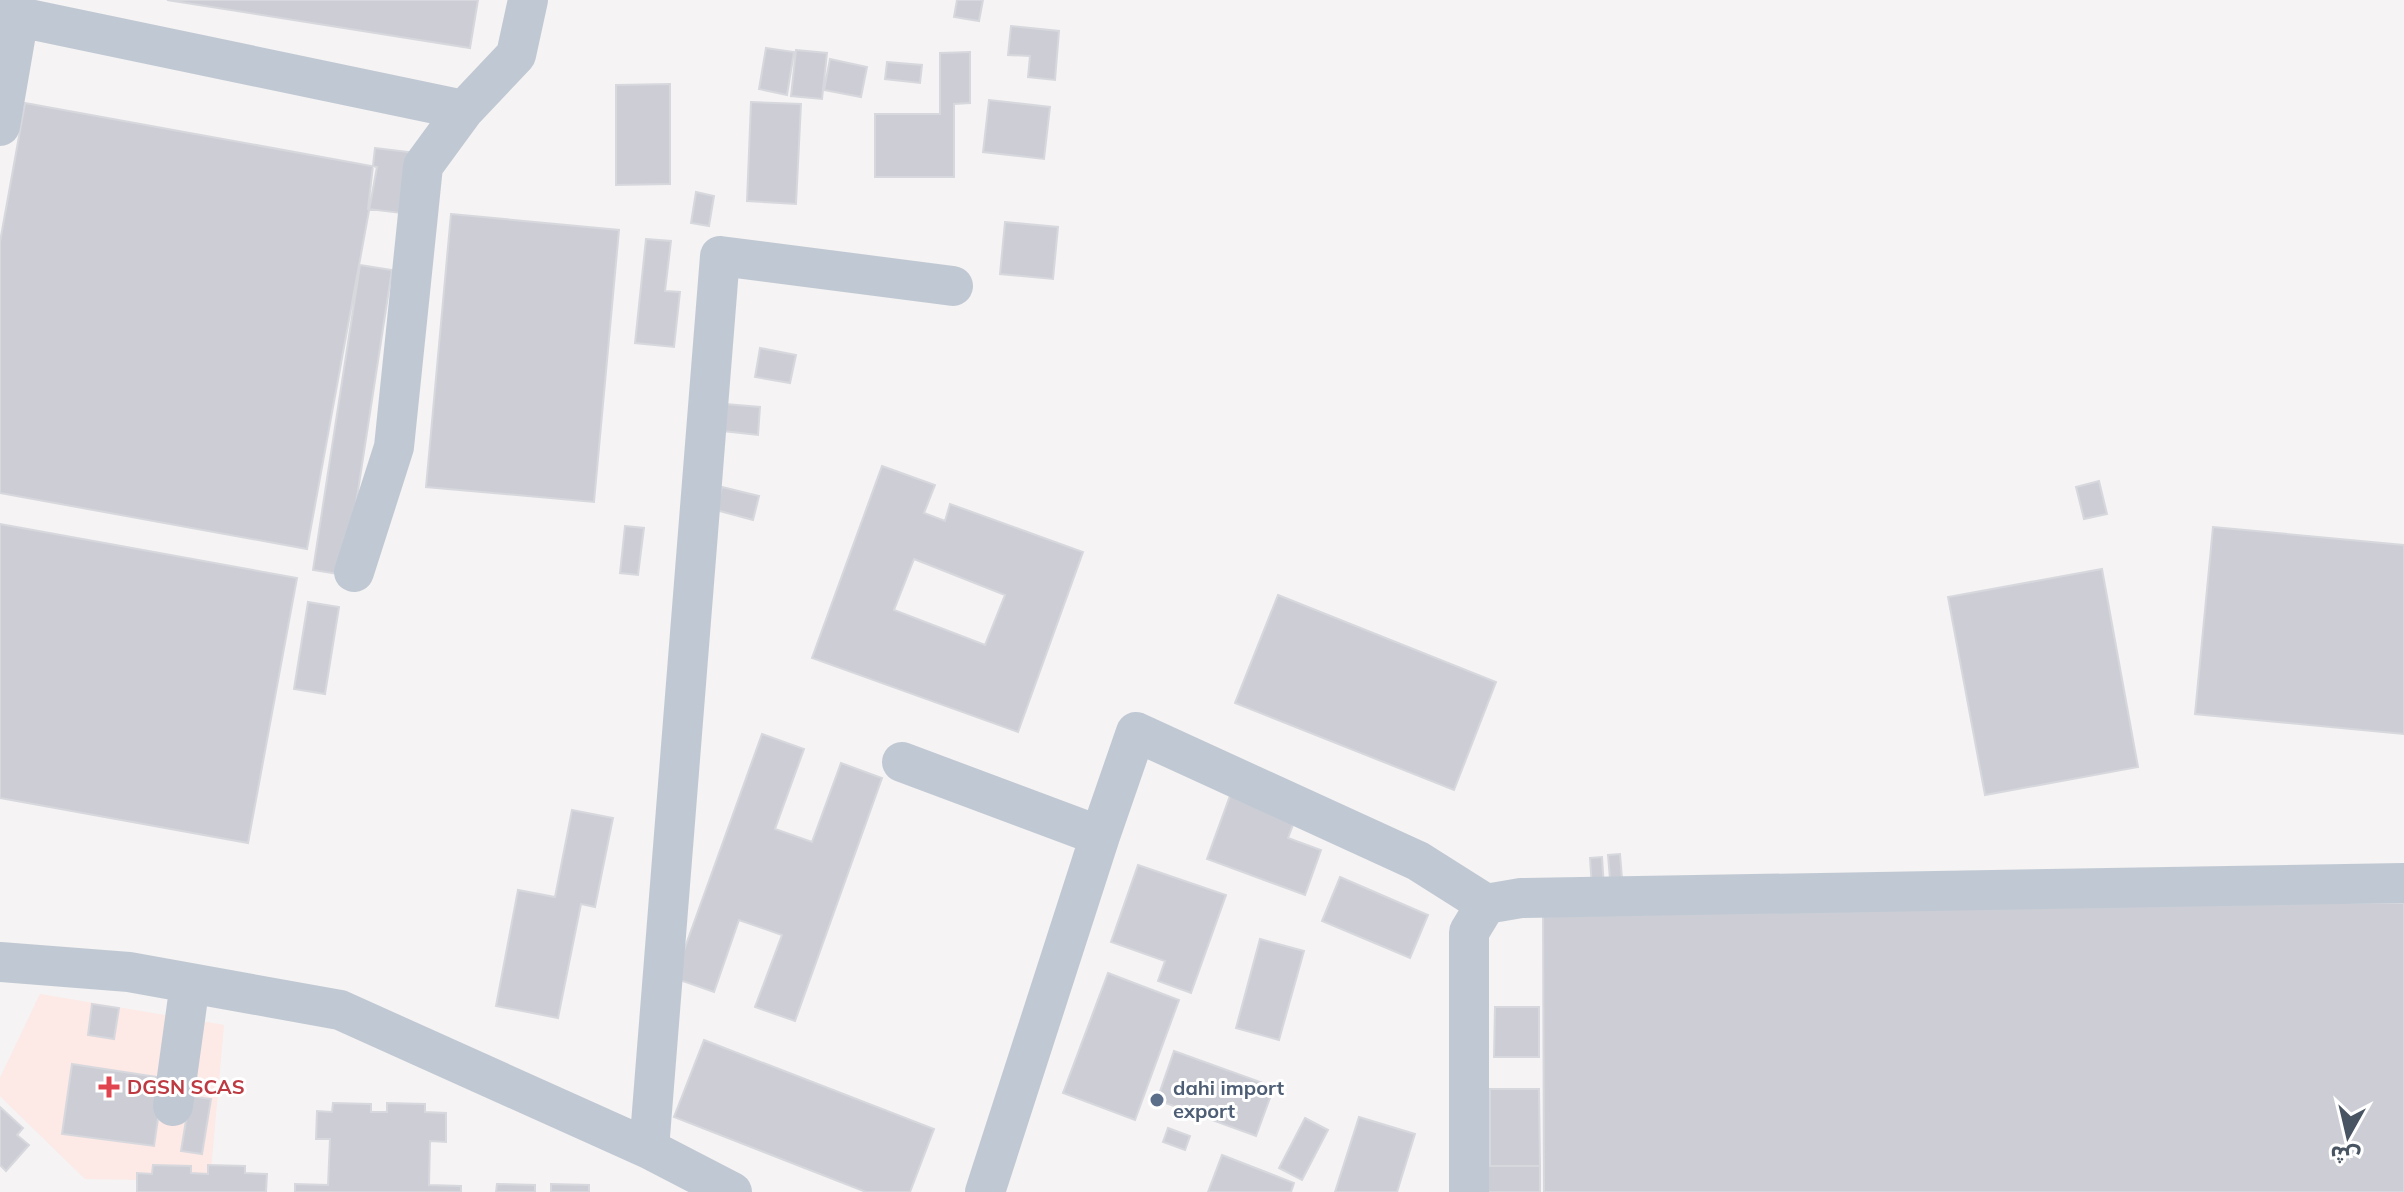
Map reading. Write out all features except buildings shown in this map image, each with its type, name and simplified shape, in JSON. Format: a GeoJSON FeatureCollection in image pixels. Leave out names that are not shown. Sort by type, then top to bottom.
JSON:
{"type":"FeatureCollection","features":[{"type":"Feature","properties":{"kind":"street"},"geometry":{"type":"LineString","coordinates":[[354,572],[394,447],[423,166],[464,110],[516,55],[528,0]]}},
{"type":"Feature","properties":{"kind":"street"},"geometry":{"type":"LineString","coordinates":[[0,126],[10,14],[464,110]]}},
{"type":"Feature","properties":{"kind":"street"},"geometry":{"type":"LineString","coordinates":[[649,1149],[720,256],[953,286]]}},
{"type":"Feature","properties":{"kind":"street"},"geometry":{"type":"LineString","coordinates":[[985,1192],[1136,732],[1418,861],[1486,904],[1521,898],[2404,883]]}},
{"type":"Feature","properties":{"kind":"street"},"geometry":{"type":"LineString","coordinates":[[902,762],[1100,836]]}},
{"type":"Feature","properties":{"kind":"street"},"geometry":{"type":"LineString","coordinates":[[1469,1192],[1469,932],[1486,904]]}},
{"type":"Feature","properties":{"kind":"street"},"geometry":{"type":"LineString","coordinates":[[0,962],[129,972],[340,1010],[649,1149],[732,1192]]}},
{"type":"Feature","properties":{"kind":"street"},"geometry":{"type":"LineString","coordinates":[[173,1106],[190,983]]}},
{"type":"Feature","properties":{"kind":"shaded area","name":"DGSN SCAS"},"geometry":{"type":"Polygon","coordinates":[[[40,994],[224,1025],[210,1181],[85,1179],[0,1096],[0,1078],[40,994]]]}},
{"type":"Feature","properties":{"kind":"place","name":"DGSN SCAS"},"geometry":{"type":"Point","coordinates":[109,1087]}},
{"type":"Feature","properties":{"kind":"place","name":"dahi import export"},"geometry":{"type":"Point","coordinates":[1157,1100]}}]}
